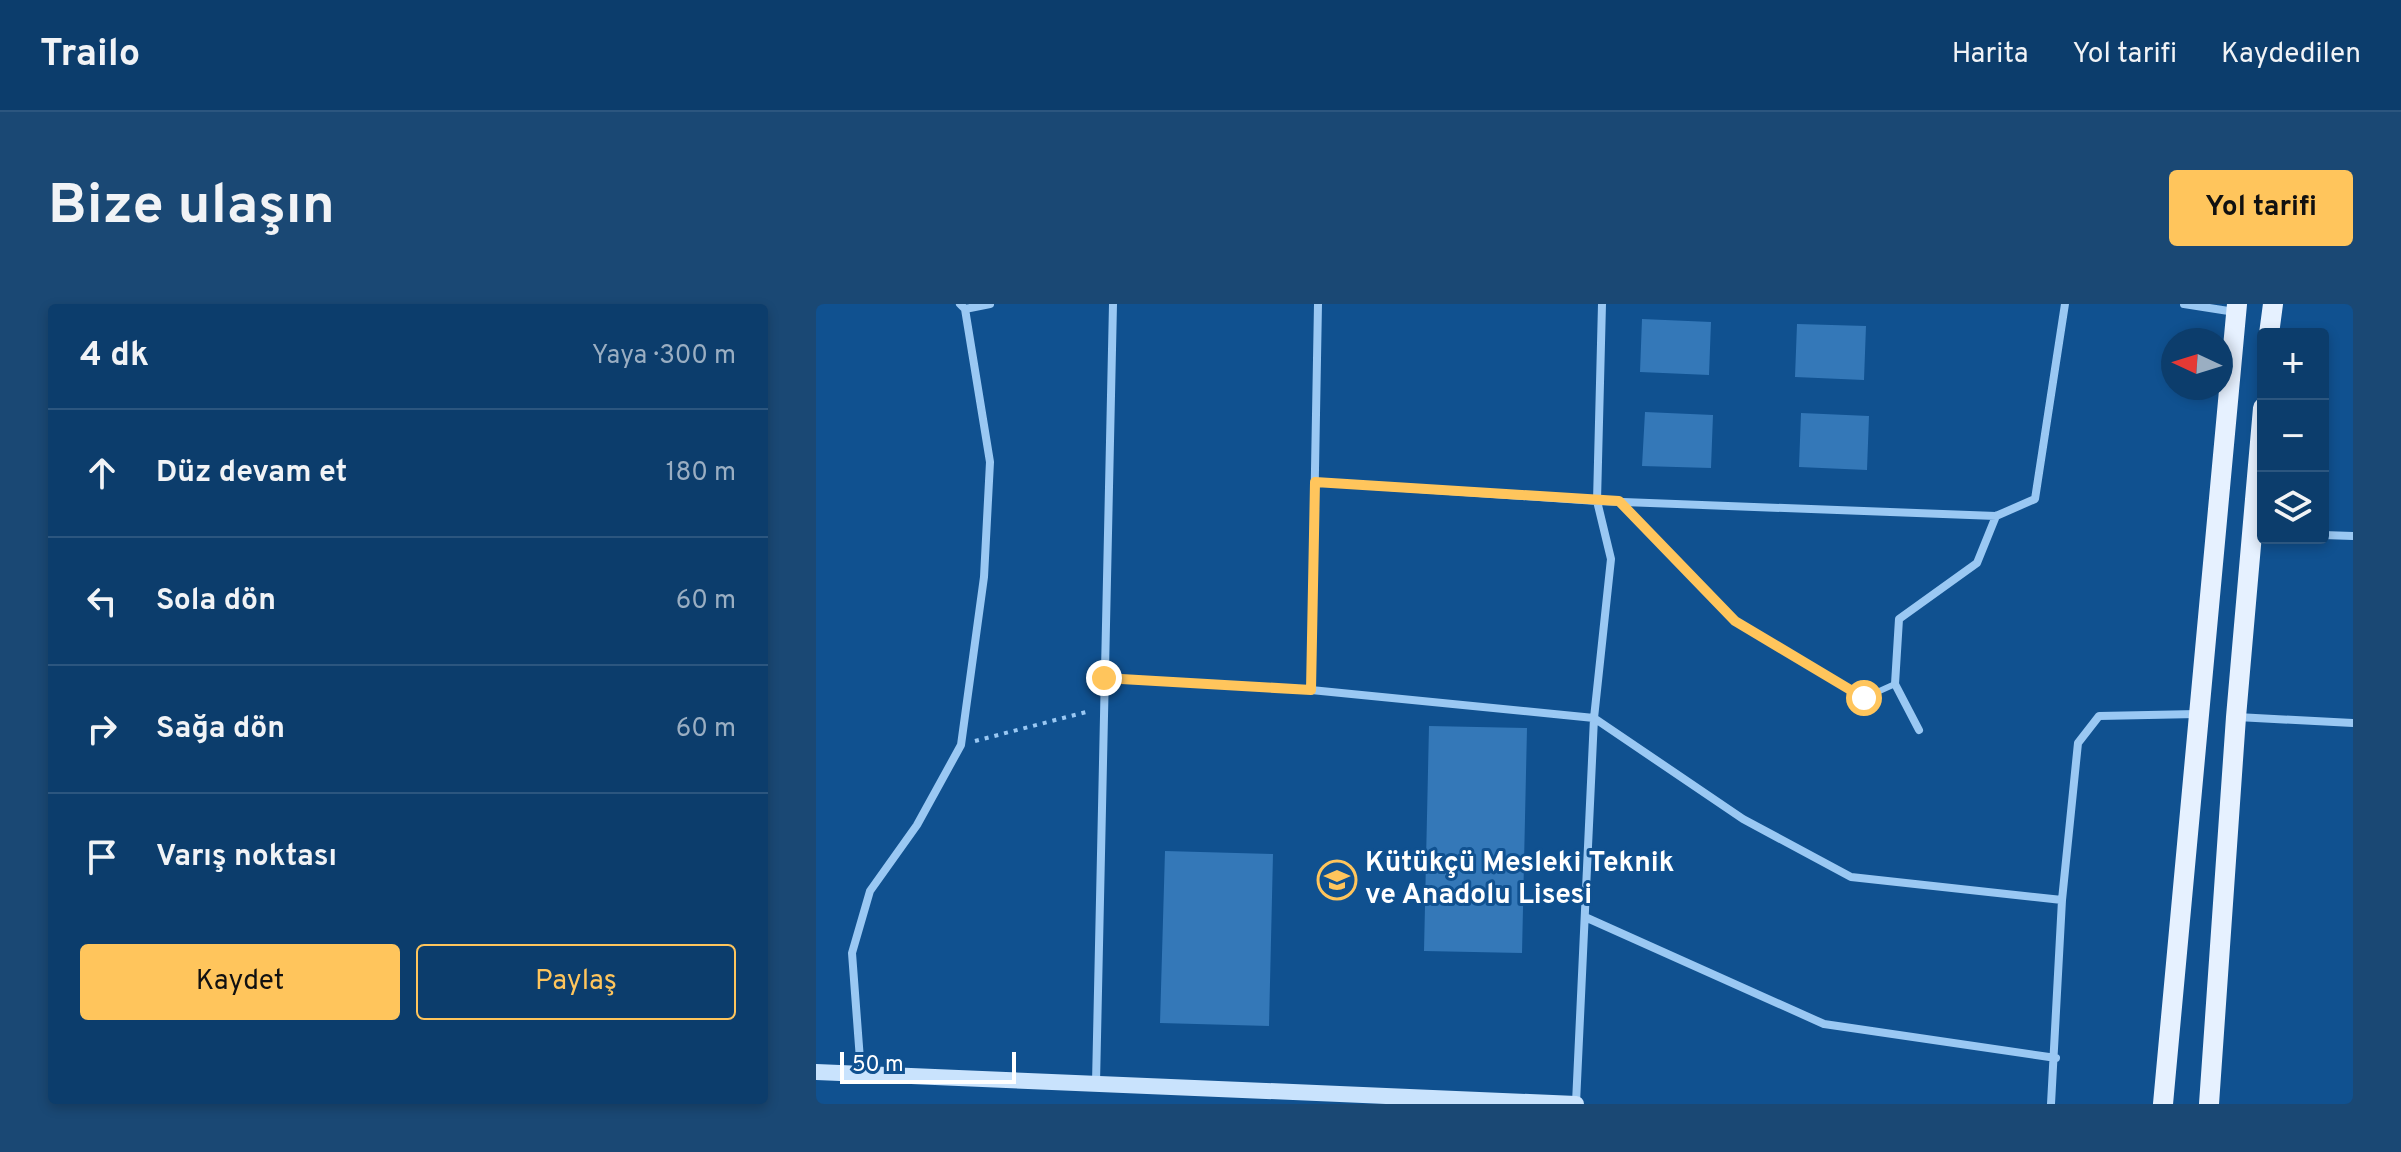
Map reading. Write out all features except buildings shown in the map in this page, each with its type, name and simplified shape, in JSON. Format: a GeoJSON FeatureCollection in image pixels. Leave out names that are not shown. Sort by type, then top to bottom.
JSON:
{"type":"FeatureCollection","features":[{"type":"Feature","properties":{"kind":"main road"},"geometry":{"type":"LineString","coordinates":[[2270,328],[2273,304]]}},
{"type":"Feature","properties":{"kind":"main road"},"geometry":{"type":"LineString","coordinates":[[2163,1104],[2236,308]]}},
{"type":"Feature","properties":{"kind":"main road"},"geometry":{"type":"LineString","coordinates":[[2209,1104],[2236,717],[2257,540]]}},
{"type":"Feature","properties":{"kind":"main road"},"geometry":{"type":"LineString","coordinates":[[816,1072],[1576,1104]]}},
{"type":"Feature","properties":{"kind":"street"},"geometry":{"type":"LineString","coordinates":[[861,1074],[852,953],[870,891],[917,825],[961,745],[984,577],[990,462],[962,307],[990,304]]}},
{"type":"Feature","properties":{"kind":"street"},"geometry":{"type":"LineString","coordinates":[[1096,1084],[1113,304]]}},
{"type":"Feature","properties":{"kind":"street"},"geometry":{"type":"LineString","coordinates":[[1311,690],[1318,304]]}},
{"type":"Feature","properties":{"kind":"street"},"geometry":{"type":"LineString","coordinates":[[1576,1104],[1594,718],[1611,559],[1597,501],[1602,304]]}},
{"type":"Feature","properties":{"kind":"street"},"geometry":{"type":"LineString","coordinates":[[1315,482],[1597,501],[1996,516],[2035,499],[2065,304]]}},
{"type":"Feature","properties":{"kind":"street"},"geometry":{"type":"LineString","coordinates":[[2184,304],[2236,308]]}},
{"type":"Feature","properties":{"kind":"street"},"geometry":{"type":"LineString","coordinates":[[1919,730],[1895,684],[1899,619],[1977,563],[1996,516]]}},
{"type":"Feature","properties":{"kind":"street"},"geometry":{"type":"LineString","coordinates":[[2329,535],[2353,536]]}},
{"type":"Feature","properties":{"kind":"street"},"geometry":{"type":"LineString","coordinates":[[1104,678],[1311,690],[1594,718],[1743,819],[1851,877],[2062,900]]}},
{"type":"Feature","properties":{"kind":"street"},"geometry":{"type":"LineString","coordinates":[[2051,1104],[2056,1058],[2062,900],[2078,743],[2099,716],[2199,714]]}},
{"type":"Feature","properties":{"kind":"street"},"geometry":{"type":"LineString","coordinates":[[2236,717],[2353,723]]}},
{"type":"Feature","properties":{"kind":"street"},"geometry":{"type":"LineString","coordinates":[[1585,917],[1824,1024],[2056,1058]]}},
{"type":"Feature","properties":{"kind":"lane"},"geometry":{"type":"LineString","coordinates":[[1619,501],[1735,621],[1864,698],[1895,684]]}},
{"type":"Feature","properties":{"kind":"path"},"geometry":{"type":"LineString","coordinates":[[961,745],[1103,707]]}},
{"type":"Feature","properties":{"kind":"place","name":"Kütükçü Mesleki Teknik ve Anadolu Lisesi"},"geometry":{"type":"Point","coordinates":[1337,880]}},
{"type":"Feature","properties":{"kind":"route"},"geometry":{"type":"LineString","coordinates":[[1104,678],[1311,690],[1315,482],[1619,501],[1735,621],[1864,698]]}}]}
